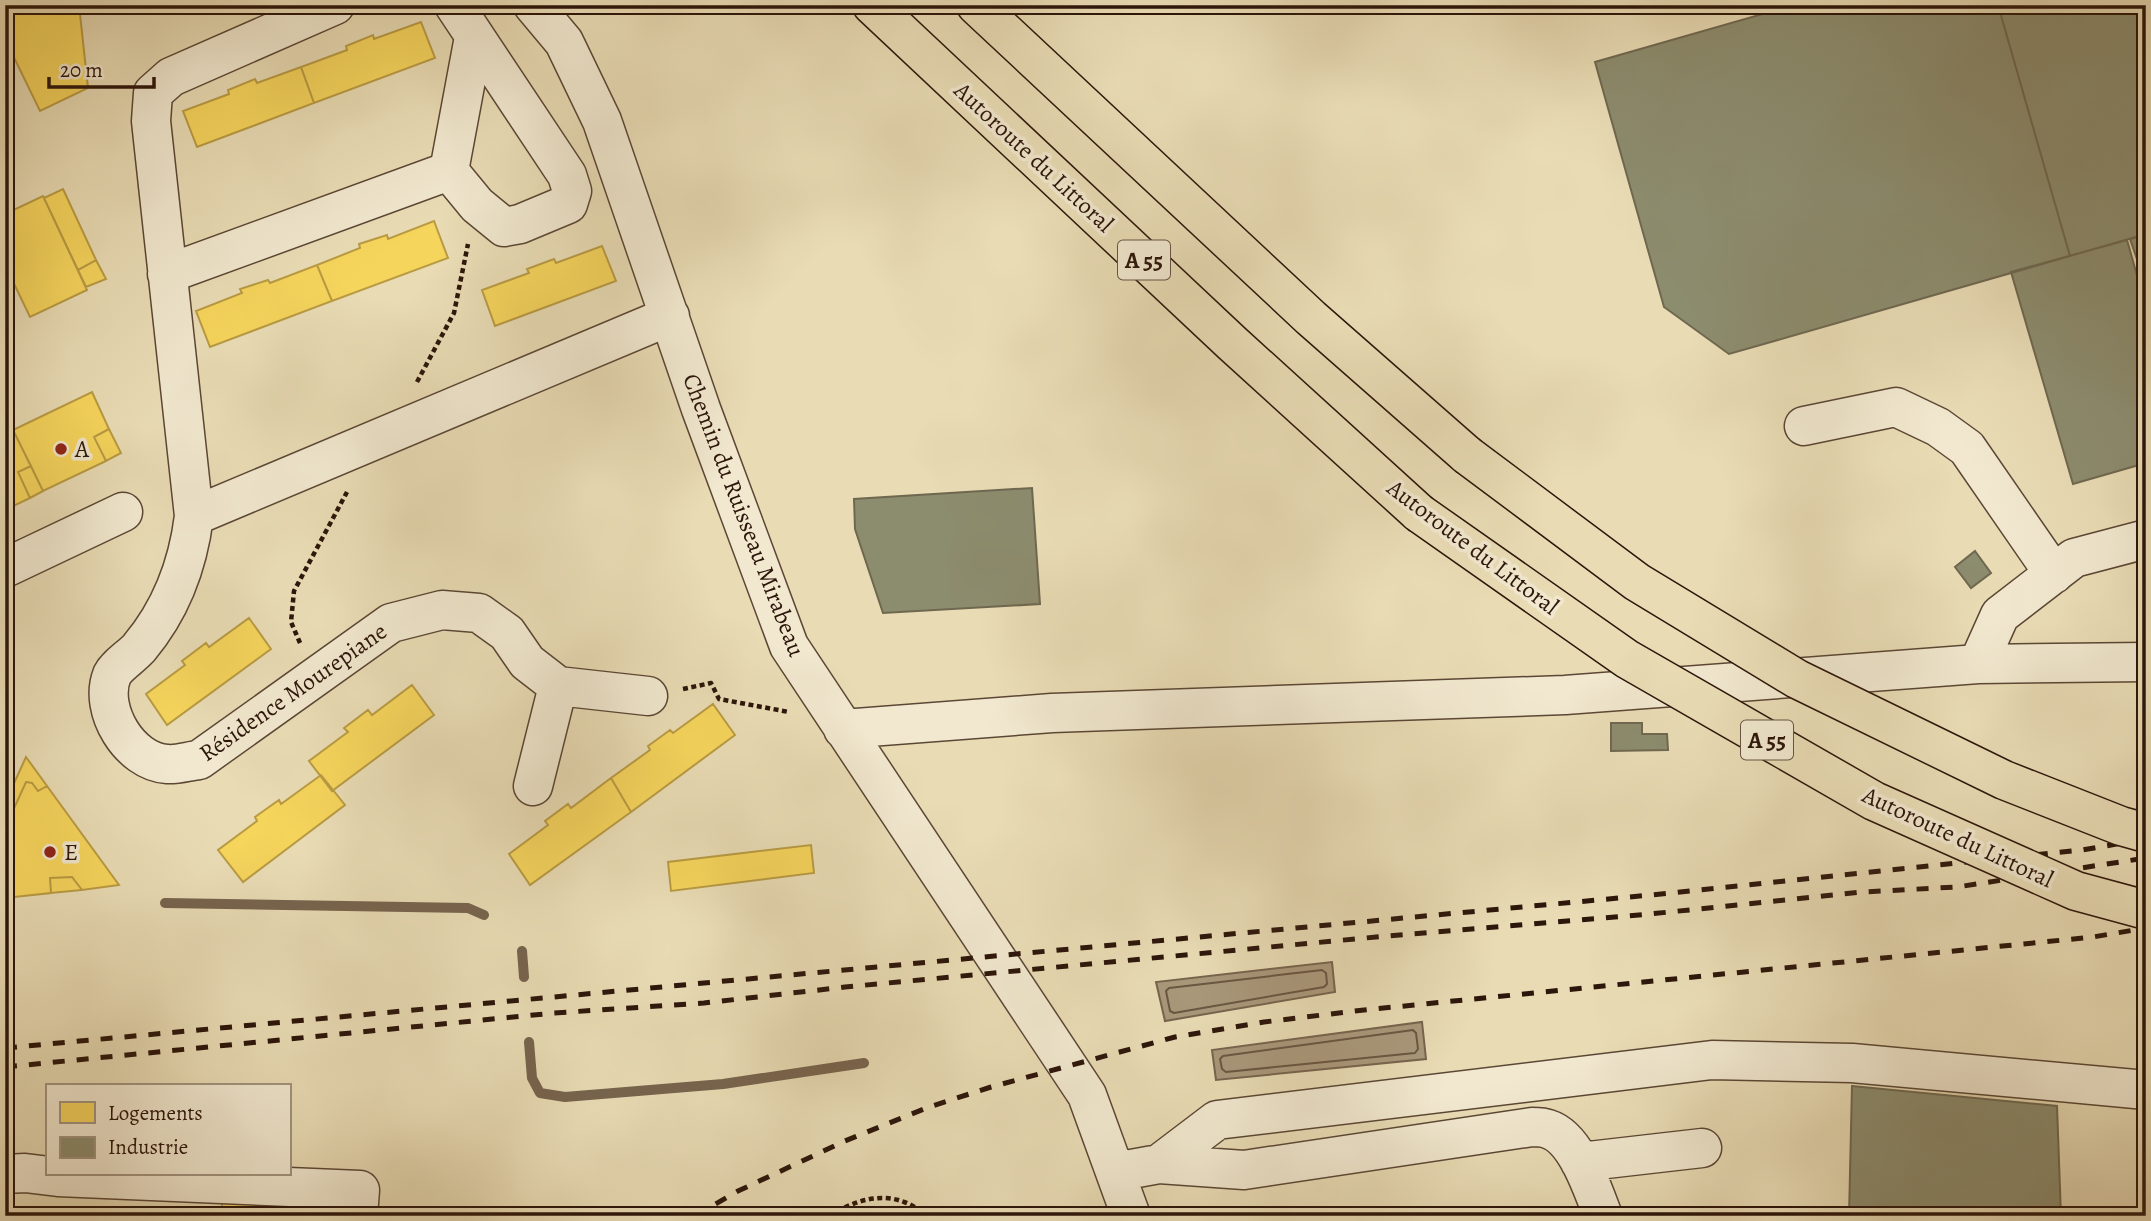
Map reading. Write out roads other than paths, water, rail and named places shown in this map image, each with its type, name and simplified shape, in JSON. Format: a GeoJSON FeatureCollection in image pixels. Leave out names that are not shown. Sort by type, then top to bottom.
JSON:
{"type":"FeatureCollection","features":[{"type":"Feature","properties":{"kind":"highway","name":"Autoroute du Littoral"},"geometry":{"type":"LineString","coordinates":[[872,5],[1419,513],[1627,659],[1874,801],[2076,891],[2146,910]]}},
{"type":"Feature","properties":{"kind":"highway"},"geometry":{"type":"LineString","coordinates":[[976,5],[1311,318],[1467,455],[1637,582],[1797,679],[2004,780],[2121,826],[2146,833]]}},
{"type":"Feature","properties":{"kind":"street","name":"Résidence Mourepiane"},"geometry":{"type":"LineString","coordinates":[[335,5],[171,77],[153,93],[151,121],[194,516],[190,551],[168,607],[139,648],[113,674],[108,702],[118,731],[143,756],[166,764],[199,760],[391,622],[442,610],[479,613],[507,633],[527,662],[558,686]]}},
{"type":"Feature","properties":{"kind":"street"},"geometry":{"type":"LineString","coordinates":[[449,171],[477,205],[504,227],[520,224],[568,204],[572,191],[567,175],[454,5]]}},
{"type":"Feature","properties":{"kind":"street","name":"Chemin du Ruisseau Mirabeau"},"geometry":{"type":"LineString","coordinates":[[533,5],[564,42],[602,121],[701,409],[789,646],[1087,1095],[1131,1216]]}},
{"type":"Feature","properties":{"kind":"street"},"geometry":{"type":"LineString","coordinates":[[449,171],[474,37]]}},
{"type":"Feature","properties":{"kind":"street"},"geometry":{"type":"LineString","coordinates":[[167,274],[449,171]]}},
{"type":"Feature","properties":{"kind":"street"},"geometry":{"type":"LineString","coordinates":[[194,516],[670,316]]}},
{"type":"Feature","properties":{"kind":"street"},"geometry":{"type":"LineString","coordinates":[[1804,426],[1896,407],[1938,427],[1967,448],[2054,573]]}},
{"type":"Feature","properties":{"kind":"street"},"geometry":{"type":"LineString","coordinates":[[5,568],[123,512]]}},
{"type":"Feature","properties":{"kind":"street"},"geometry":{"type":"LineString","coordinates":[[1978,664],[2000,615],[2074,558],[2146,539]]}},
{"type":"Feature","properties":{"kind":"street"},"geometry":{"type":"LineString","coordinates":[[2071,663],[2146,635]]}},
{"type":"Feature","properties":{"kind":"street"},"geometry":{"type":"LineString","coordinates":[[843,729],[1052,713],[1565,695],[1978,664],[2146,662]]}},
{"type":"Feature","properties":{"kind":"street"},"geometry":{"type":"LineString","coordinates":[[533,786],[558,686],[648,696]]}},
{"type":"Feature","properties":{"kind":"street"},"geometry":{"type":"LineString","coordinates":[[1159,1164],[1217,1121],[1712,1060],[1852,1063],[2146,1090]]}},
{"type":"Feature","properties":{"kind":"street"},"geometry":{"type":"LineString","coordinates":[[1115,1172],[1159,1164],[1244,1170],[1532,1127],[1550,1129],[1568,1144],[1580,1162],[1604,1216]]}},
{"type":"Feature","properties":{"kind":"street"},"geometry":{"type":"LineString","coordinates":[[1580,1162],[1702,1149]]}},
{"type":"Feature","properties":{"kind":"street"},"geometry":{"type":"LineString","coordinates":[[5,1174],[46,1176]]}},
{"type":"Feature","properties":{"kind":"street"},"geometry":{"type":"LineString","coordinates":[[50,1176],[360,1190],[358,1216]]}},
{"type":"Feature","properties":{"kind":"water"},"geometry":{"type":"Polygon","coordinates":[[[1332,962],[1335,992],[1165,1021],[1156,982],[1332,962]]]}},
{"type":"Feature","properties":{"kind":"water"},"geometry":{"type":"Polygon","coordinates":[[[1422,1022],[1426,1059],[1216,1080],[1212,1050],[1422,1022]]]}},
{"type":"Feature","properties":{"kind":"waterway"},"geometry":{"type":"LineString","coordinates":[[165,903],[468,908],[484,915]]}},
{"type":"Feature","properties":{"kind":"waterway"},"geometry":{"type":"LineString","coordinates":[[522,951],[524,977]]}},
{"type":"Feature","properties":{"kind":"waterway"},"geometry":{"type":"LineString","coordinates":[[529,1042],[532,1078],[540,1093],[565,1097],[723,1084],[864,1063]]}},
{"type":"Feature","properties":{"kind":"railway"},"geometry":{"type":"LineString","coordinates":[[5,1048],[1651,895],[2082,850],[2146,839]]}},
{"type":"Feature","properties":{"kind":"railway"},"geometry":{"type":"LineString","coordinates":[[5,1067],[554,1013],[704,1003],[845,987],[1650,914],[1862,892],[1957,887],[2146,858]]}},
{"type":"Feature","properties":{"kind":"railway"},"geometry":{"type":"LineString","coordinates":[[695,1216],[738,1191],[845,1141],[929,1107],[991,1087],[1175,1037],[1264,1022],[1364,1010],[2093,937],[2146,928]]}},
{"type":"Feature","properties":{"kind":"place","name":"A"},"geometry":{"type":"Point","coordinates":[61,449]}},
{"type":"Feature","properties":{"kind":"place","name":"E"},"geometry":{"type":"Point","coordinates":[50,852]}}]}
